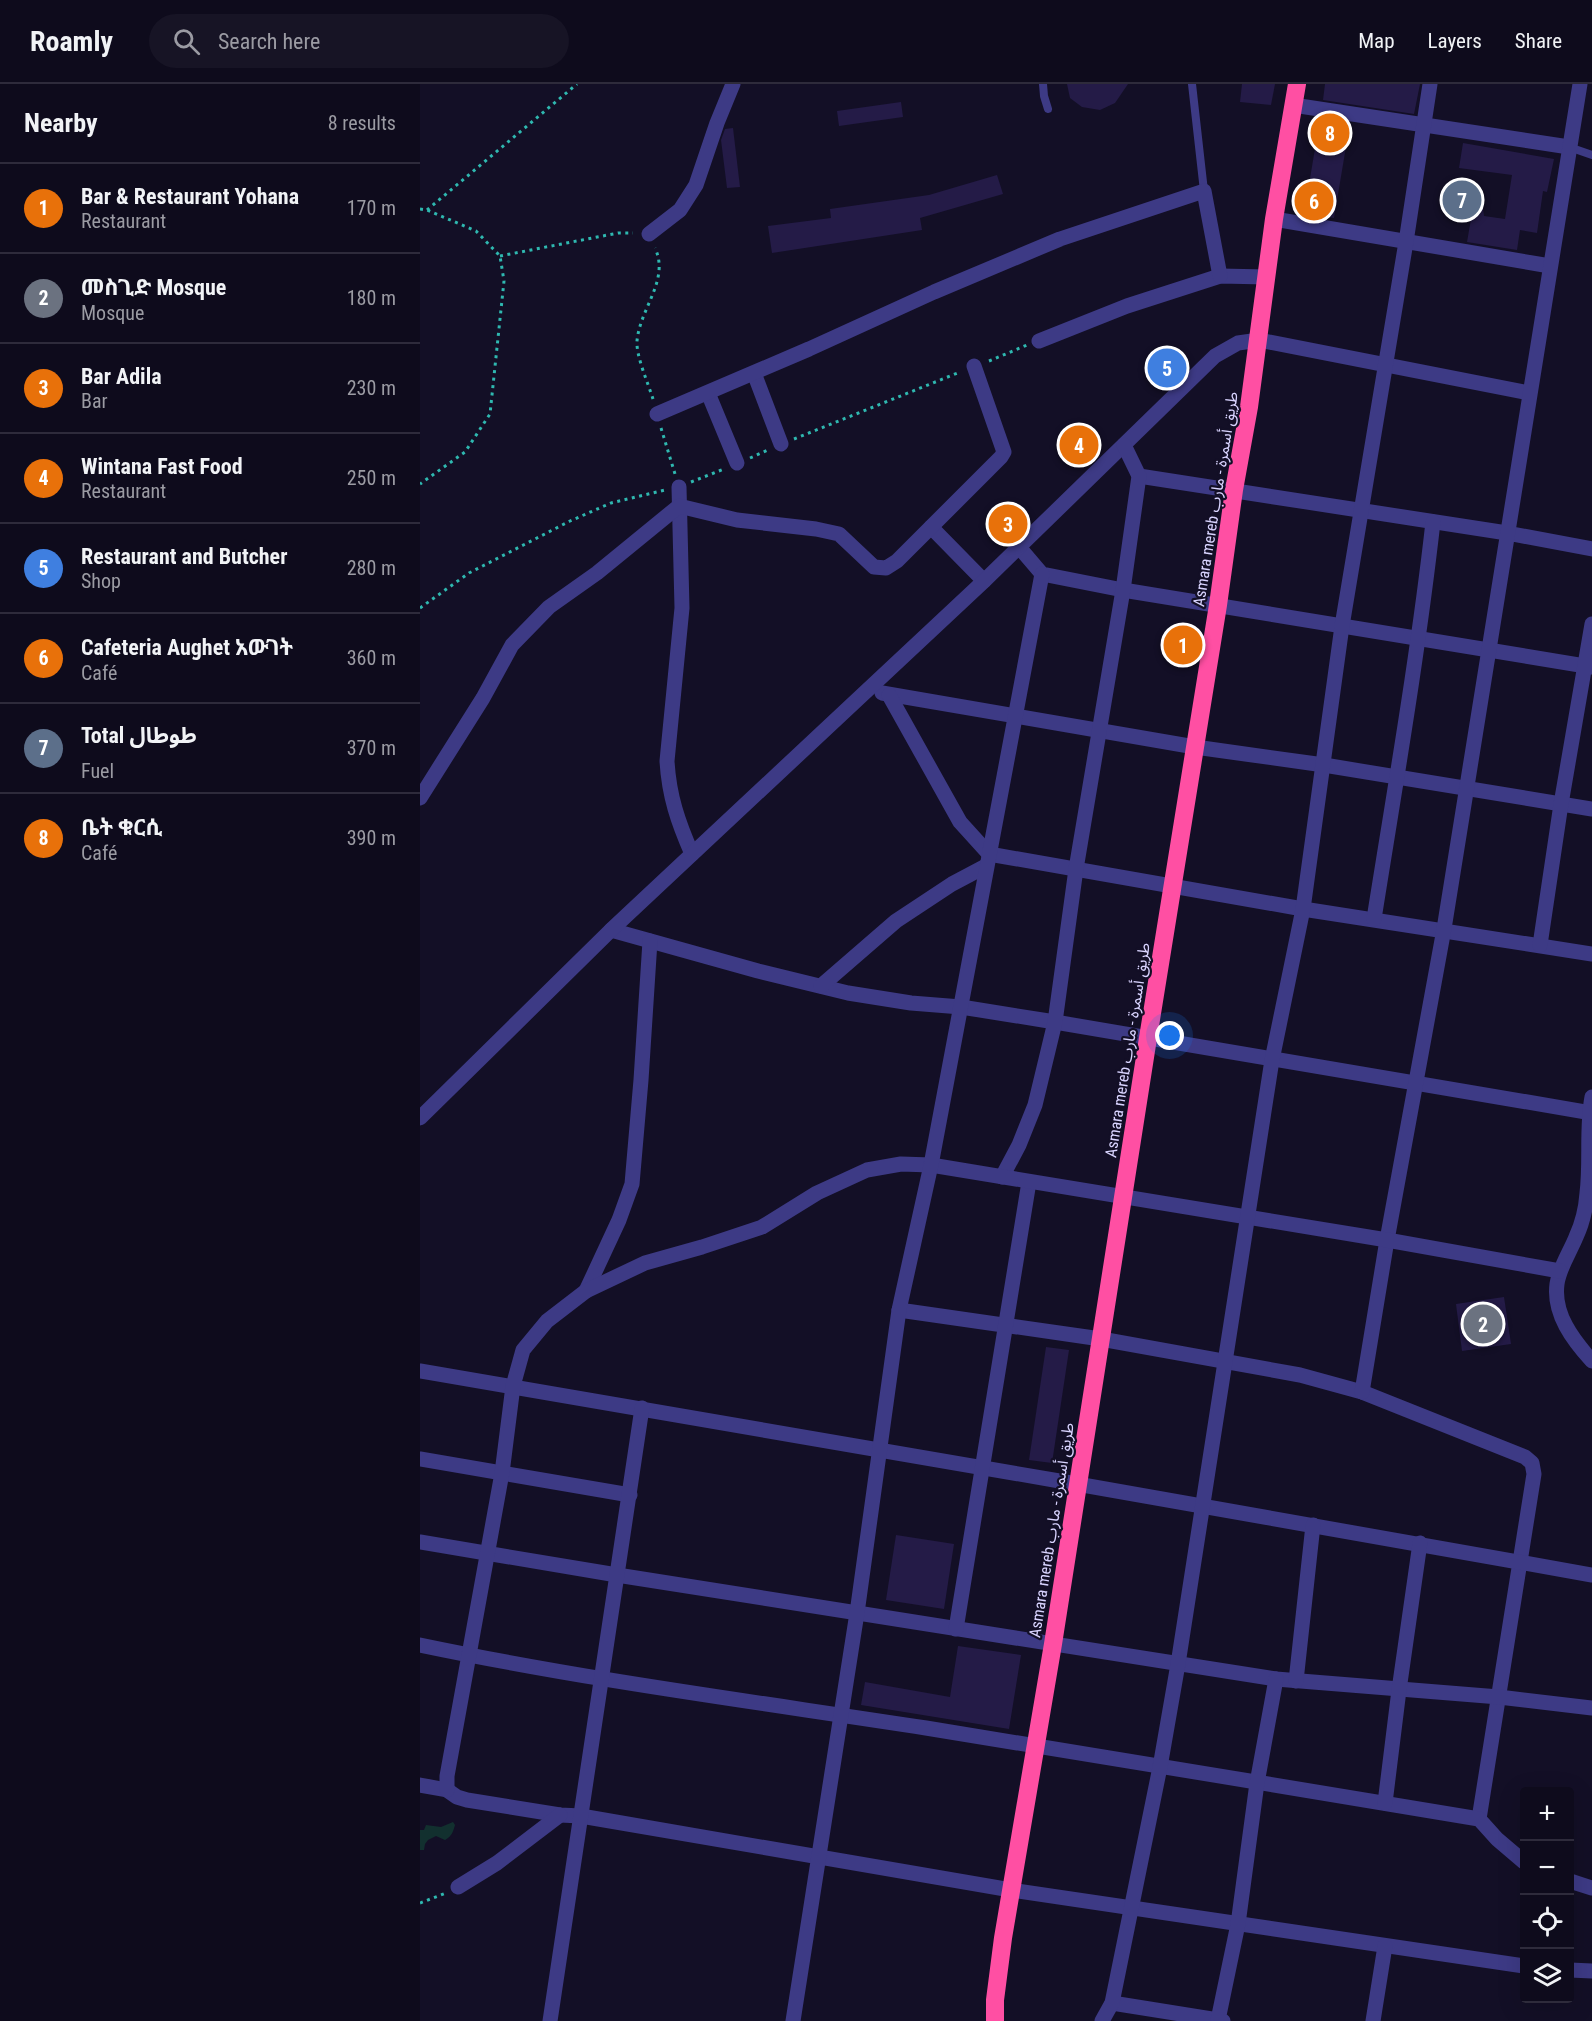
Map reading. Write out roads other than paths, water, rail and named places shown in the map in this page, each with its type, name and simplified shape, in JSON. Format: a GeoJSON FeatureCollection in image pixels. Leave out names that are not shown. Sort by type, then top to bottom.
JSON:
{"type":"FeatureCollection","features":[{"type":"Feature","properties":{"kind":"highway","name":"Asmara mereb طريق أسمرة - مارب"},"geometry":{"type":"LineString","coordinates":[[995,2021],[995,2000],[1011,1890],[1053,1644],[1218,605],[1259,340],[1274,219],[1297,84]]}},
{"type":"Feature","properties":{"kind":"street"},"geometry":{"type":"LineString","coordinates":[[649,234],[680,210],[696,185],[733,84]]}},
{"type":"Feature","properties":{"kind":"street"},"geometry":{"type":"LineString","coordinates":[[1102,2021],[1112,2003],[1160,1767],[1178,1664],[1272,1059],[1303,909],[1342,626],[1430,84]]}},
{"type":"Feature","properties":{"kind":"street"},"geometry":{"type":"LineString","coordinates":[[1362,1392],[1387,1240],[1444,929],[1580,84]]}},
{"type":"Feature","properties":{"kind":"street"},"geometry":{"type":"LineString","coordinates":[[1293,105],[1569,147]]}},
{"type":"Feature","properties":{"kind":"street"},"geometry":{"type":"LineString","coordinates":[[657,414],[1060,239],[1204,191],[1220,276]]}},
{"type":"Feature","properties":{"kind":"street"},"geometry":{"type":"LineString","coordinates":[[1274,219],[1550,266]]}},
{"type":"Feature","properties":{"kind":"street"},"geometry":{"type":"LineString","coordinates":[[1039,341],[1127,306],[1220,276],[1267,277]]}},
{"type":"Feature","properties":{"kind":"street"},"geometry":{"type":"LineString","coordinates":[[420,1118],[611,930],[984,581],[1215,356],[1238,343],[1259,340],[1529,393]]}},
{"type":"Feature","properties":{"kind":"street"},"geometry":{"type":"LineString","coordinates":[[679,506],[737,520],[816,529],[838,534],[873,567],[886,568],[897,561],[1004,452],[974,366]]}},
{"type":"Feature","properties":{"kind":"street"},"geometry":{"type":"LineString","coordinates":[[754,373],[781,444]]}},
{"type":"Feature","properties":{"kind":"street"},"geometry":{"type":"LineString","coordinates":[[708,393],[737,463]]}},
{"type":"Feature","properties":{"kind":"street"},"geometry":{"type":"LineString","coordinates":[[1002,1177],[1019,1146],[1035,1105],[1055,1022],[1076,869],[1123,590],[1139,476],[1124,446]]}},
{"type":"Feature","properties":{"kind":"street"},"geometry":{"type":"LineString","coordinates":[[1139,476],[1507,533],[1592,549]]}},
{"type":"Feature","properties":{"kind":"street"},"geometry":{"type":"LineString","coordinates":[[679,487],[682,608],[667,761],[675,812],[692,854]]}},
{"type":"Feature","properties":{"kind":"street"},"geometry":{"type":"LineString","coordinates":[[420,798],[483,698],[512,645],[549,607],[597,573],[679,506]]}},
{"type":"Feature","properties":{"kind":"street"},"geometry":{"type":"LineString","coordinates":[[1374,919],[1397,777],[1433,522]]}},
{"type":"Feature","properties":{"kind":"street"},"geometry":{"type":"LineString","coordinates":[[931,527],[984,581]]}},
{"type":"Feature","properties":{"kind":"street"},"geometry":{"type":"LineString","coordinates":[[1019,547],[1042,574],[1123,590],[1588,666]]}},
{"type":"Feature","properties":{"kind":"street"},"geometry":{"type":"LineString","coordinates":[[793,2021],[857,1613],[899,1310],[931,1165],[1042,574]]}},
{"type":"Feature","properties":{"kind":"street"},"geometry":{"type":"LineString","coordinates":[[1540,945],[1561,804],[1588,666],[1592,624]]}},
{"type":"Feature","properties":{"kind":"street"},"geometry":{"type":"LineString","coordinates":[[868,689],[1195,747],[1324,765],[1592,809]]}},
{"type":"Feature","properties":{"kind":"street"},"geometry":{"type":"LineString","coordinates":[[889,694],[960,822],[988,860]]}},
{"type":"Feature","properties":{"kind":"street"},"geometry":{"type":"LineString","coordinates":[[821,986],[896,921],[988,860],[1076,869],[1303,909],[1444,929],[1592,954]]}},
{"type":"Feature","properties":{"kind":"street"},"geometry":{"type":"LineString","coordinates":[[611,930],[758,971],[848,993],[911,1003],[961,1007],[1055,1022],[1590,1113]]}},
{"type":"Feature","properties":{"kind":"street"},"geometry":{"type":"LineString","coordinates":[[586,1291],[619,1220],[632,1184],[650,941]]}},
{"type":"Feature","properties":{"kind":"street"},"geometry":{"type":"LineString","coordinates":[[1592,1097],[1590,1195],[1557,1284],[1557,1305],[1567,1329],[1592,1361]]}},
{"type":"Feature","properties":{"kind":"street"},"geometry":{"type":"LineString","coordinates":[[447,1790],[447,1776],[502,1473],[513,1386],[523,1350],[546,1321],[586,1291],[645,1263],[762,1227],[818,1193],[867,1170],[901,1164],[931,1165],[1387,1240],[1560,1271]]}},
{"type":"Feature","properties":{"kind":"street"},"geometry":{"type":"LineString","coordinates":[[956,1629],[984,1469],[1029,1182]]}},
{"type":"Feature","properties":{"kind":"street"},"geometry":{"type":"LineString","coordinates":[[899,1310],[1101,1340],[1300,1375],[1362,1392],[1525,1457],[1532,1463],[1534,1474],[1479,1819]]}},
{"type":"Feature","properties":{"kind":"street"},"geometry":{"type":"LineString","coordinates":[[420,1371],[1592,1575]]}},
{"type":"Feature","properties":{"kind":"street"},"geometry":{"type":"LineString","coordinates":[[550,2021],[642,1408]]}},
{"type":"Feature","properties":{"kind":"street"},"geometry":{"type":"LineString","coordinates":[[420,1459],[630,1495]]}},
{"type":"Feature","properties":{"kind":"street"},"geometry":{"type":"LineString","coordinates":[[1296,1681],[1313,1526]]}},
{"type":"Feature","properties":{"kind":"street"},"geometry":{"type":"LineString","coordinates":[[420,1542],[1276,1679],[1499,1697],[1592,1708]]}},
{"type":"Feature","properties":{"kind":"street"},"geometry":{"type":"LineString","coordinates":[[1385,1803],[1420,1544]]}},
{"type":"Feature","properties":{"kind":"street"},"geometry":{"type":"LineString","coordinates":[[420,1645],[601,1677],[1035,1745],[1479,1819],[1497,1839],[1520,1859]]}},
{"type":"Feature","properties":{"kind":"street"},"geometry":{"type":"LineString","coordinates":[[1218,2020],[1238,1924],[1257,1783],[1276,1679]]}},
{"type":"Feature","properties":{"kind":"street"},"geometry":{"type":"LineString","coordinates":[[420,1785],[447,1790],[467,1800],[560,1815],[581,1816],[1011,1890],[1520,1965]]}},
{"type":"Feature","properties":{"kind":"street"},"geometry":{"type":"LineString","coordinates":[[458,1887],[497,1863],[560,1815]]}},
{"type":"Feature","properties":{"kind":"street"},"geometry":{"type":"LineString","coordinates":[[1574,1883],[1592,1888]]}},
{"type":"Feature","properties":{"kind":"street"},"geometry":{"type":"LineString","coordinates":[[1373,2021],[1385,1946]]}},
{"type":"Feature","properties":{"kind":"street"},"geometry":{"type":"LineString","coordinates":[[1574,1971],[1592,1971]]}},
{"type":"Feature","properties":{"kind":"street"},"geometry":{"type":"LineString","coordinates":[[1112,2003],[1223,2021]]}},
{"type":"Feature","properties":{"kind":"lane"},"geometry":{"type":"LineString","coordinates":[[1043,84],[1048,109]]}},
{"type":"Feature","properties":{"kind":"lane"},"geometry":{"type":"LineString","coordinates":[[1192,84],[1204,191]]}},
{"type":"Feature","properties":{"kind":"lane"},"geometry":{"type":"LineString","coordinates":[[1569,147],[1592,155]]}},
{"type":"Feature","properties":{"kind":"place","name":"ቤት ቁርሲ"},"geometry":{"type":"Point","coordinates":[1330,133]}},
{"type":"Feature","properties":{"kind":"place","name":"Total طوطال"},"geometry":{"type":"Point","coordinates":[1462,200]}},
{"type":"Feature","properties":{"kind":"place","name":"Cafeteria Aughet አውገት"},"geometry":{"type":"Point","coordinates":[1314,201]}},
{"type":"Feature","properties":{"kind":"place","name":"Restaurant and Butcher"},"geometry":{"type":"Point","coordinates":[1167,368]}},
{"type":"Feature","properties":{"kind":"place","name":"Wintana Fast Food"},"geometry":{"type":"Point","coordinates":[1079,445]}},
{"type":"Feature","properties":{"kind":"place","name":"Bar Adila"},"geometry":{"type":"Point","coordinates":[1008,524]}},
{"type":"Feature","properties":{"kind":"place","name":"Bar & Restaurant Yohana"},"geometry":{"type":"Point","coordinates":[1183,645]}},
{"type":"Feature","properties":{"kind":"place","name":"መስጊድ Mosque"},"geometry":{"type":"Point","coordinates":[1483,1324]}}]}
